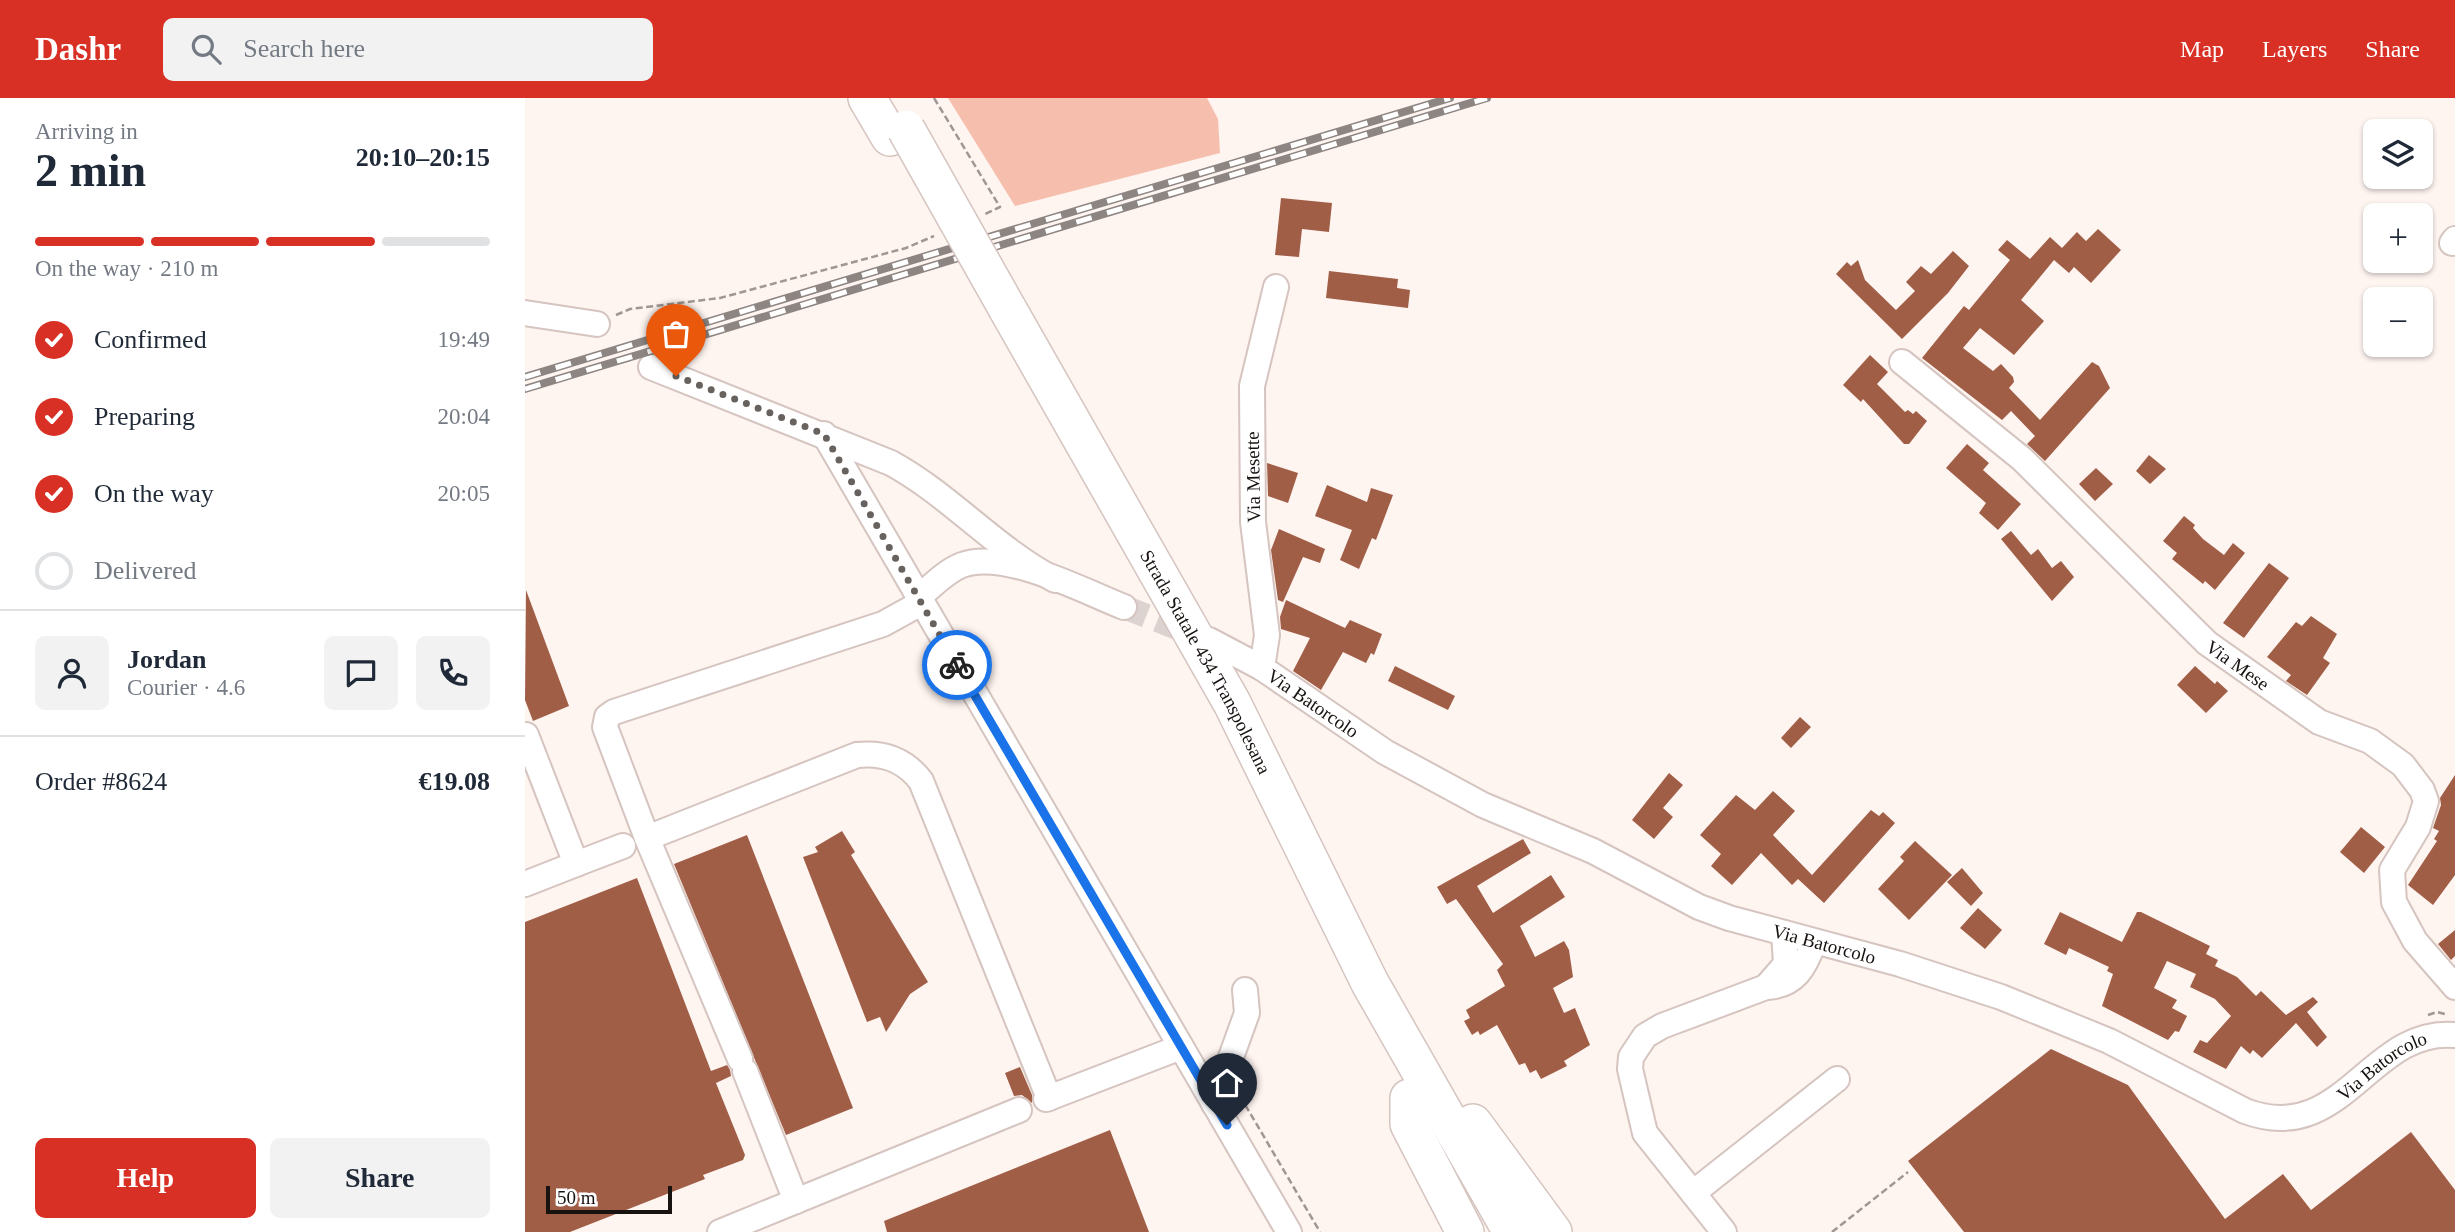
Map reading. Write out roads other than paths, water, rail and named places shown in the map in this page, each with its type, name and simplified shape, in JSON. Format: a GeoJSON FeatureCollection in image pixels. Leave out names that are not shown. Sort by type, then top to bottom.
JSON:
{"type":"FeatureCollection","features":[{"type":"Feature","properties":{"kind":"highway","name":"Strada Statale 434 Transpolesana"},"geometry":{"type":"LineString","coordinates":[[867,98],[898,133],[999,312],[1188,663],[1409,1098],[1485,1232]]}},
{"type":"Feature","properties":{"kind":"highway","name":"Strada Statale 434 Transpolesana"},"geometry":{"type":"LineString","coordinates":[[888,98],[898,133]]}},
{"type":"Feature","properties":{"kind":"highway","name":"Strada Statale 434 Transpolesana"},"geometry":{"type":"LineString","coordinates":[[999,312],[1232,703],[1370,983],[1512,1232]]}},
{"type":"Feature","properties":{"kind":"highway"},"geometry":{"type":"LineString","coordinates":[[1370,983],[1553,1232]]}},
{"type":"Feature","properties":{"kind":"highway"},"geometry":{"type":"LineString","coordinates":[[1409,1098],[1409,1124],[1465,1232]]}},
{"type":"Feature","properties":{"kind":"street","name":"Via Mesette"},"geometry":{"type":"LineString","coordinates":[[1262,668],[1267,635],[1253,522],[1252,386],[1276,287]]}},
{"type":"Feature","properties":{"kind":"street"},"geometry":{"type":"LineString","coordinates":[[525,313],[597,324]]}},
{"type":"Feature","properties":{"kind":"street","name":"Via Mese"},"geometry":{"type":"LineString","coordinates":[[1902,362],[2022,459],[2207,643],[2319,722],[2370,741],[2403,765],[2422,790],[2426,801],[2418,827],[2392,870],[2394,902],[2414,942],[2455,987]]}},
{"type":"Feature","properties":{"kind":"street"},"geometry":{"type":"LineString","coordinates":[[651,367],[824,434],[907,471],[1007,552],[1055,580]]}},
{"type":"Feature","properties":{"kind":"street"},"geometry":{"type":"LineString","coordinates":[[824,434],[1289,1232]]}},
{"type":"Feature","properties":{"kind":"street"},"geometry":{"type":"LineString","coordinates":[[796,1201],[743,1065],[647,838],[605,727],[607,717],[614,712],[883,624],[920,600],[954,568],[972,562],[1004,564],[1055,580],[1124,607]]}},
{"type":"Feature","properties":{"kind":"street","name":"Via Batorcolo"},"geometry":{"type":"LineString","coordinates":[[1209,640],[1262,668],[1385,752],[1483,806],[1593,851],[1699,907],[1814,942],[1900,964],[2001,997],[2109,1041],[2245,1111],[2272,1119],[2293,1119],[2311,1114],[2403,1048],[2432,1036],[2450,1024]]}},
{"type":"Feature","properties":{"kind":"street"},"geometry":{"type":"LineString","coordinates":[[526,735],[576,864]]}},
{"type":"Feature","properties":{"kind":"street"},"geometry":{"type":"LineString","coordinates":[[647,838],[857,755],[885,755],[901,761],[921,781],[1047,1098],[1181,1047]]}},
{"type":"Feature","properties":{"kind":"street"},"geometry":{"type":"LineString","coordinates":[[525,884],[623,846]]}},
{"type":"Feature","properties":{"kind":"street"},"geometry":{"type":"LineString","coordinates":[[1766,987],[1786,964],[1784,933]]}},
{"type":"Feature","properties":{"kind":"street"},"geometry":{"type":"LineString","coordinates":[[1724,1232],[1645,1133],[1630,1069],[1637,1044],[1663,1026],[1766,987],[1781,987],[1792,981],[1802,969],[1814,942]]}},
{"type":"Feature","properties":{"kind":"street"},"geometry":{"type":"LineString","coordinates":[[1214,1104],[1247,1013],[1245,990]]}},
{"type":"Feature","properties":{"kind":"street"},"geometry":{"type":"LineString","coordinates":[[1693,1193],[1837,1079]]}},
{"type":"Feature","properties":{"kind":"street"},"geometry":{"type":"LineString","coordinates":[[720,1232],[1019,1110]]}},
{"type":"Feature","properties":{"kind":"street"},"geometry":{"type":"LineString","coordinates":[[1671,1167],[1677,1188],[1711,1232]]}},
{"type":"Feature","properties":{"kind":"tunnel"},"geometry":{"type":"LineString","coordinates":[[1124,607],[1195,635]]}},
{"type":"Feature","properties":{"kind":"railway"},"geometry":{"type":"LineString","coordinates":[[525,377],[1450,98]]}},
{"type":"Feature","properties":{"kind":"railway"},"geometry":{"type":"LineString","coordinates":[[525,389],[1487,98]]}}]}
